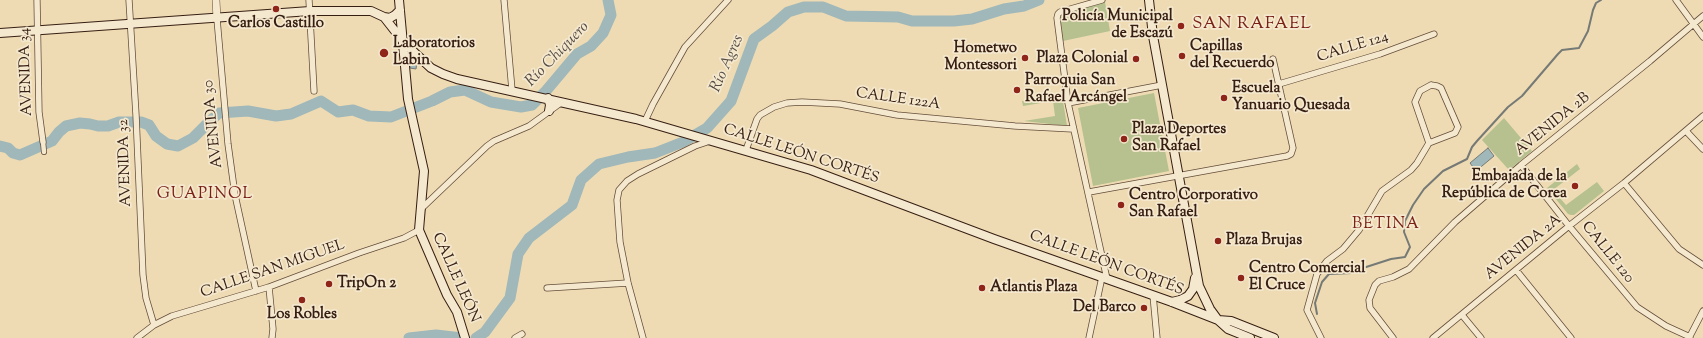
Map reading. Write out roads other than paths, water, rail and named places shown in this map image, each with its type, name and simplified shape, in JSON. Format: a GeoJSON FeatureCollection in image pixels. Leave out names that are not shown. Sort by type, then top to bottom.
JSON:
{"type":"FeatureCollection","features":[{"type":"Feature","properties":{"kind":"main road","name":"CALLE LEÓN"},"geometry":{"type":"LineString","coordinates":[[399,0],[408,99],[424,171],[419,230],[465,336]]}},
{"type":"Feature","properties":{"kind":"main road"},"geometry":{"type":"LineString","coordinates":[[1149,0],[1152,29],[1196,281],[1193,290],[1188,296],[1172,302]]}},
{"type":"Feature","properties":{"kind":"main road"},"geometry":{"type":"LineString","coordinates":[[0,33],[130,23],[217,19],[310,11],[371,11],[384,18],[393,17],[400,10]]}},
{"type":"Feature","properties":{"kind":"main road","name":"CALLE LEÓN CORTÉS"},"geometry":{"type":"LineString","coordinates":[[384,18],[416,54],[431,68],[442,74],[645,122],[811,170],[994,239],[1153,295],[1218,320],[1231,321],[1274,338]]}},
{"type":"Feature","properties":{"kind":"main road"},"geometry":{"type":"LineString","coordinates":[[404,58],[406,55],[416,54]]}},
{"type":"Feature","properties":{"kind":"main road"},"geometry":{"type":"LineString","coordinates":[[547,98],[550,105],[549,111]]}},
{"type":"Feature","properties":{"kind":"main road"},"geometry":{"type":"LineString","coordinates":[[1195,273],[1203,298],[1218,320]]}},
{"type":"Feature","properties":{"kind":"main road"},"geometry":{"type":"LineString","coordinates":[[1203,298],[1218,312],[1231,321]]}},
{"type":"Feature","properties":{"kind":"main road","name":"CALLE LEÓN CORTÉS"},"geometry":{"type":"LineString","coordinates":[[1218,320],[1228,328],[1250,338]]}},
{"type":"Feature","properties":{"kind":"street","name":"AVENIDA 34"},"geometry":{"type":"LineString","coordinates":[[37,0],[39,112],[43,142]]}},
{"type":"Feature","properties":{"kind":"street","name":"AVENIDA 32"},"geometry":{"type":"LineString","coordinates":[[129,0],[143,275],[146,298],[154,325]]}},
{"type":"Feature","properties":{"kind":"street","name":"AVENIDA 30"},"geometry":{"type":"LineString","coordinates":[[216,0],[225,112],[235,195],[256,291]]}},
{"type":"Feature","properties":{"kind":"street"},"geometry":{"type":"LineString","coordinates":[[309,0],[314,91]]}},
{"type":"Feature","properties":{"kind":"street"},"geometry":{"type":"LineString","coordinates":[[504,0],[512,90]]}},
{"type":"Feature","properties":{"kind":"street"},"geometry":{"type":"LineString","coordinates":[[645,122],[653,104],[684,47],[728,0]]}},
{"type":"Feature","properties":{"kind":"street"},"geometry":{"type":"LineString","coordinates":[[1089,338],[1104,278],[1089,192],[1068,103],[1058,14],[1060,12],[1102,0]]}},
{"type":"Feature","properties":{"kind":"street"},"geometry":{"type":"LineString","coordinates":[[1676,0],[1703,37]]}},
{"type":"Feature","properties":{"kind":"street","name":"AVENIDA 2B"},"geometry":{"type":"LineString","coordinates":[[1393,338],[1370,308],[1369,300],[1372,289],[1379,281],[1393,277],[1409,269],[1455,222],[1521,165],[1650,62],[1703,16]]}},
{"type":"Feature","properties":{"kind":"street","name":"CALLE 124"},"geometry":{"type":"LineString","coordinates":[[1279,84],[1380,54],[1434,34]]}},
{"type":"Feature","properties":{"kind":"street"},"geometry":{"type":"LineString","coordinates":[[1089,192],[1179,177],[1291,154],[1293,148],[1273,59]]}},
{"type":"Feature","properties":{"kind":"street"},"geometry":{"type":"LineString","coordinates":[[1068,103],[1162,85]]}},
{"type":"Feature","properties":{"kind":"street"},"geometry":{"type":"LineString","coordinates":[[1321,338],[1308,310],[1317,274],[1343,249],[1359,230],[1382,191],[1417,164],[1429,143],[1455,133],[1458,127],[1441,88],[1432,85],[1420,92],[1415,102],[1429,143]]}},
{"type":"Feature","properties":{"kind":"street"},"geometry":{"type":"LineString","coordinates":[[422,208],[487,146],[529,126],[562,102]]}},
{"type":"Feature","properties":{"kind":"street","name":"CALLE 122A"},"geometry":{"type":"LineString","coordinates":[[746,150],[760,115],[774,107],[787,103],[802,102],[840,104],[897,115],[1073,129]]}},
{"type":"Feature","properties":{"kind":"street","name":"AVENIDA 2A"},"geometry":{"type":"LineString","coordinates":[[1433,338],[1569,226],[1624,183],[1703,116]]}},
{"type":"Feature","properties":{"kind":"street"},"geometry":{"type":"LineString","coordinates":[[1686,131],[1703,149]]}},
{"type":"Feature","properties":{"kind":"street"},"geometry":{"type":"LineString","coordinates":[[643,338],[628,283],[620,242],[617,200],[619,190],[627,181],[638,174],[695,146],[713,141]]}},
{"type":"Feature","properties":{"kind":"street"},"geometry":{"type":"LineString","coordinates":[[43,142],[44,152]]}},
{"type":"Feature","properties":{"kind":"street","name":"CALLE 120"},"geometry":{"type":"LineString","coordinates":[[1521,165],[1569,226],[1638,307],[1666,326],[1689,338]]}},
{"type":"Feature","properties":{"kind":"street"},"geometry":{"type":"LineString","coordinates":[[1624,183],[1679,249],[1703,265]]}},
{"type":"Feature","properties":{"kind":"street","name":"CALLE SAN MIGUEL"},"geometry":{"type":"LineString","coordinates":[[137,338],[154,325],[172,316],[269,287],[358,253],[404,238],[419,230]]}},
{"type":"Feature","properties":{"kind":"street"},"geometry":{"type":"LineString","coordinates":[[1516,270],[1571,338]]}},
{"type":"Feature","properties":{"kind":"street"},"geometry":{"type":"LineString","coordinates":[[547,288],[628,283]]}},
{"type":"Feature","properties":{"kind":"street"},"geometry":{"type":"LineString","coordinates":[[269,287],[273,329],[272,338]]}},
{"type":"Feature","properties":{"kind":"street"},"geometry":{"type":"LineString","coordinates":[[1153,295],[1158,338]]}},
{"type":"Feature","properties":{"kind":"street"},"geometry":{"type":"LineString","coordinates":[[1689,338],[1703,311]]}},
{"type":"Feature","properties":{"kind":"street"},"geometry":{"type":"LineString","coordinates":[[1462,315],[1481,338]]}},
{"type":"Feature","properties":{"kind":"street"},"geometry":{"type":"LineString","coordinates":[[515,338],[522,334]]}},
{"type":"Feature","properties":{"kind":"water"},"geometry":{"type":"Polygon","coordinates":[[[410,58],[414,58],[417,62],[416,69],[410,68],[410,58]]]}},
{"type":"Feature","properties":{"kind":"water"},"geometry":{"type":"Polygon","coordinates":[[[1488,148],[1494,156],[1476,171],[1470,163],[1488,148]]]}},
{"type":"Feature","properties":{"kind":"waterway","name":"Río Chiquero"},"geometry":{"type":"LineString","coordinates":[[0,146],[8,148],[13,153],[20,155],[52,141],[66,126],[80,123],[108,126],[119,122],[141,122],[149,125],[156,136],[167,144],[178,146],[193,138],[219,113],[248,111],[276,116],[291,114],[321,101],[338,112],[353,110],[369,116],[391,117],[432,101],[450,92],[465,90],[491,102],[521,107],[532,105],[577,54],[591,46],[603,33],[611,15],[608,0]]}},
{"type":"Feature","properties":{"kind":"waterway","name":"Río Agres"},"geometry":{"type":"LineString","coordinates":[[476,338],[485,332],[510,298],[518,254],[529,238],[572,205],[581,180],[599,164],[628,157],[655,153],[683,142],[707,128],[731,101],[754,39],[788,12],[804,7],[823,7],[846,16],[898,17],[912,21],[954,21],[972,19],[1004,9],[1024,6],[1039,0]]}},
{"type":"Feature","properties":{"kind":"waterway"},"geometry":{"type":"LineString","coordinates":[[1317,314],[1315,303],[1322,282],[1329,274],[1352,273],[1391,259],[1405,257],[1410,247],[1404,232],[1405,221],[1413,205],[1424,189],[1443,171],[1467,159],[1472,147],[1477,141],[1508,107],[1522,96],[1562,50],[1579,48],[1588,31],[1596,3],[1601,0]]}},
{"type":"Feature","properties":{"kind":"waterway","name":"Río Agres"},"geometry":{"type":"LineString","coordinates":[[409,338],[436,335],[462,338]]}},
{"type":"Feature","properties":{"kind":"place","name":"Carlos Castillo"},"geometry":{"type":"Point","coordinates":[276,9]}},
{"type":"Feature","properties":{"kind":"place","name":"Policía Municipal de Escazú"},"geometry":{"type":"Point","coordinates":[1181,26]}},
{"type":"Feature","properties":{"kind":"place","name":"Laboratorios Labin"},"geometry":{"type":"Point","coordinates":[384,53]}},
{"type":"Feature","properties":{"kind":"place","name":"Capillas del Recuerdo"},"geometry":{"type":"Point","coordinates":[1182,56]}},
{"type":"Feature","properties":{"kind":"place","name":"Hometwo Montessori"},"geometry":{"type":"Point","coordinates":[1025,58]}},
{"type":"Feature","properties":{"kind":"place","name":"Plaza Colonial"},"geometry":{"type":"Point","coordinates":[1136,59]}},
{"type":"Feature","properties":{"kind":"place","name":"Parroquia San Rafael Arcángel"},"geometry":{"type":"Point","coordinates":[1017,90]}},
{"type":"Feature","properties":{"kind":"place","name":"Escuela Yanuario Quesada"},"geometry":{"type":"Point","coordinates":[1224,98]}},
{"type":"Feature","properties":{"kind":"place","name":"Plaza Deportes San Rafael"},"geometry":{"type":"Point","coordinates":[1124,139]}},
{"type":"Feature","properties":{"kind":"place","name":"Embajada de la República de Corea"},"geometry":{"type":"Point","coordinates":[1575,186]}},
{"type":"Feature","properties":{"kind":"place","name":"Centro Corporativo San Rafael"},"geometry":{"type":"Point","coordinates":[1121,205]}},
{"type":"Feature","properties":{"kind":"place","name":"Plaza Brujas"},"geometry":{"type":"Point","coordinates":[1218,241]}},
{"type":"Feature","properties":{"kind":"place","name":"Centro Comercial El Cruce"},"geometry":{"type":"Point","coordinates":[1241,278]}},
{"type":"Feature","properties":{"kind":"place","name":"TripOn 2"},"geometry":{"type":"Point","coordinates":[329,284]}},
{"type":"Feature","properties":{"kind":"place","name":"Atlantis Plaza"},"geometry":{"type":"Point","coordinates":[982,288]}},
{"type":"Feature","properties":{"kind":"place","name":"Los Robles"},"geometry":{"type":"Point","coordinates":[302,300]}},
{"type":"Feature","properties":{"kind":"place","name":"Del Barco"},"geometry":{"type":"Point","coordinates":[1144,308]}},
{"type":"Feature","properties":{"kind":"district","name":"SAN RAFAEL"},"geometry":{"type":"Point","coordinates":[1252,25]}},
{"type":"Feature","properties":{"kind":"district","name":"GUAPINOL"},"geometry":{"type":"Point","coordinates":[205,195]}},
{"type":"Feature","properties":{"kind":"district","name":"BETINA"},"geometry":{"type":"Point","coordinates":[1386,225]}}]}
